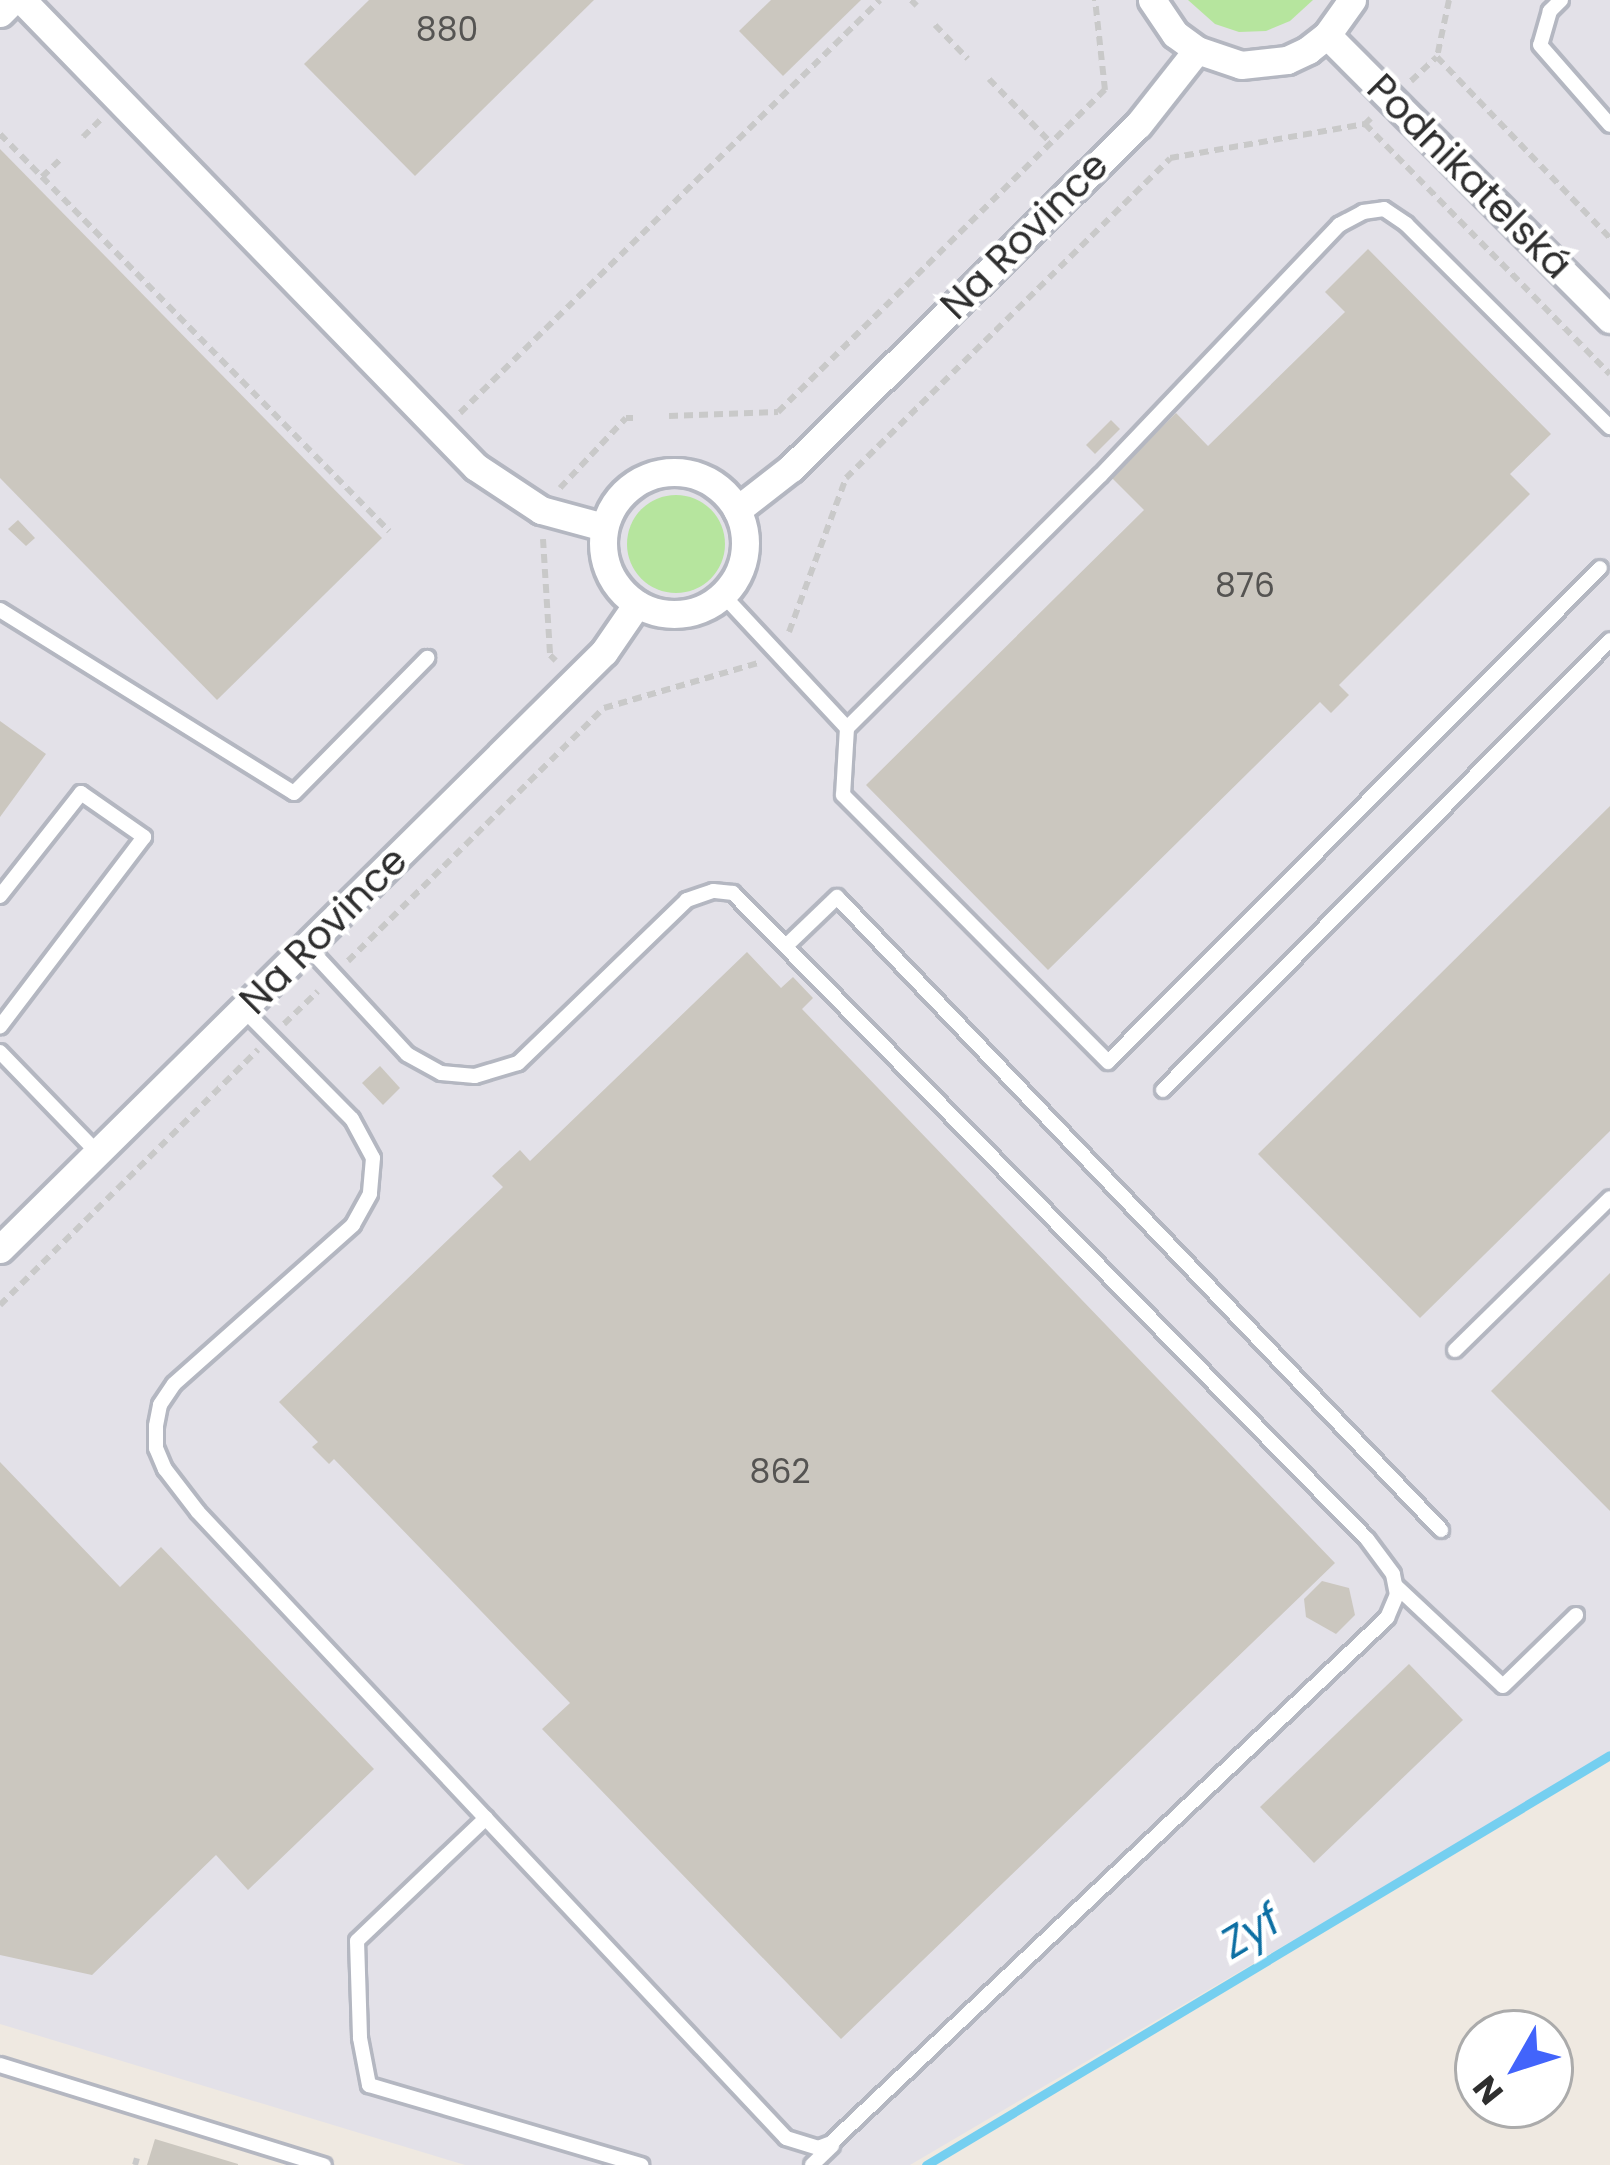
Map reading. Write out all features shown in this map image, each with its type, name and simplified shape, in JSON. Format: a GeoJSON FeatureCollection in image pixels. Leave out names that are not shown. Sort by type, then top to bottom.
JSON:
{"type":"FeatureCollection","features":[{"type":"Feature","properties":{"kind":"street"},"geometry":{"type":"LineString","coordinates":[[0,13],[18,0],[476,467],[541,510],[604,527]]}},
{"type":"Feature","properties":{"kind":"street"},"geometry":{"type":"LineString","coordinates":[[1152,0],[1175,34],[1196,50],[1241,64],[1287,60],[1327,35],[1352,0]]}},
{"type":"Feature","properties":{"kind":"street","name":"Podnikatelská"},"geometry":{"type":"LineString","coordinates":[[1327,35],[1610,319]]}},
{"type":"Feature","properties":{"kind":"street","name":"Na Rovince"},"geometry":{"type":"LineString","coordinates":[[737,509],[791,468],[1138,124],[1196,50]]}},
{"type":"Feature","properties":{"kind":"street"},"geometry":{"type":"LineString","coordinates":[[661,472],[705,478],[737,509],[745,555],[723,595],[682,614],[637,604],[608,571],[604,527],[624,491],[661,472]]}},
{"type":"Feature","properties":{"kind":"street","name":"Na Rovince"},"geometry":{"type":"LineString","coordinates":[[0,1250],[604,652],[637,604]]}},
{"type":"Feature","properties":{"kind":"lane"},"geometry":{"type":"LineString","coordinates":[[1561,0],[1550,11],[1540,45],[1610,125]]}},
{"type":"Feature","properties":{"kind":"lane"},"geometry":{"type":"LineString","coordinates":[[1600,568],[1108,1061],[843,795],[847,728],[1100,476],[1339,225],[1363,212],[1384,209],[1406,224],[1610,427]]}},
{"type":"Feature","properties":{"kind":"lane"},"geometry":{"type":"LineString","coordinates":[[723,595],[847,728]]}},
{"type":"Feature","properties":{"kind":"lane"},"geometry":{"type":"LineString","coordinates":[[0,610],[294,793],[427,658]]}},
{"type":"Feature","properties":{"kind":"lane"},"geometry":{"type":"LineString","coordinates":[[1163,1090],[1610,640]]}},
{"type":"Feature","properties":{"kind":"lane"},"geometry":{"type":"LineString","coordinates":[[0,896],[81,793],[144,837],[0,1027]]}},
{"type":"Feature","properties":{"kind":"lane"},"geometry":{"type":"LineString","coordinates":[[308,947],[407,1054],[441,1073],[475,1076],[518,1063],[687,900],[713,891],[733,893],[1367,1539],[1396,1586],[1503,1686],[1576,1615]]}},
{"type":"Feature","properties":{"kind":"lane"},"geometry":{"type":"LineString","coordinates":[[788,944],[837,897],[1441,1530]]}},
{"type":"Feature","properties":{"kind":"lane"},"geometry":{"type":"LineString","coordinates":[[244,1010],[352,1120],[373,1158],[370,1194],[353,1225],[174,1384],[160,1405],[156,1448],[165,1469],[198,1512],[787,2138],[818,2148],[844,2134]]}},
{"type":"Feature","properties":{"kind":"lane"},"geometry":{"type":"LineString","coordinates":[[0,1052],[98,1154]]}},
{"type":"Feature","properties":{"kind":"lane"},"geometry":{"type":"LineString","coordinates":[[1455,1350],[1610,1198]]}},
{"type":"Feature","properties":{"kind":"lane"},"geometry":{"type":"LineString","coordinates":[[812,2165],[1387,1618],[1395,1606],[1396,1586]]}},
{"type":"Feature","properties":{"kind":"lane"},"geometry":{"type":"LineString","coordinates":[[486,1818],[357,1941],[361,2038],[370,2085],[640,2165]]}},
{"type":"Feature","properties":{"kind":"lane"},"geometry":{"type":"LineString","coordinates":[[0,2065],[324,2165]]}},
{"type":"Feature","properties":{"kind":"path"},"geometry":{"type":"LineString","coordinates":[[457,416],[880,0]]}},
{"type":"Feature","properties":{"kind":"path"},"geometry":{"type":"LineString","coordinates":[[1095,0],[1105,90],[1113,99]]}},
{"type":"Feature","properties":{"kind":"path"},"geometry":{"type":"LineString","coordinates":[[1414,78],[1437,57],[1449,0]]}},
{"type":"Feature","properties":{"kind":"path"},"geometry":{"type":"LineString","coordinates":[[935,25],[968,58]]}},
{"type":"Feature","properties":{"kind":"path"},"geometry":{"type":"LineString","coordinates":[[1437,57],[1610,238]]}},
{"type":"Feature","properties":{"kind":"path"},"geometry":{"type":"LineString","coordinates":[[988,79],[1052,142]]}},
{"type":"Feature","properties":{"kind":"path"},"geometry":{"type":"LineString","coordinates":[[669,416],[778,412],[1105,90]]}},
{"type":"Feature","properties":{"kind":"path"},"geometry":{"type":"LineString","coordinates":[[83,137],[107,113]]}},
{"type":"Feature","properties":{"kind":"path"},"geometry":{"type":"LineString","coordinates":[[788,633],[795,627],[846,478],[1170,158],[1365,124],[1376,113]]}},
{"type":"Feature","properties":{"kind":"path"},"geometry":{"type":"LineString","coordinates":[[1365,124],[1610,374]]}},
{"type":"Feature","properties":{"kind":"path"},"geometry":{"type":"LineString","coordinates":[[0,134],[389,531]]}},
{"type":"Feature","properties":{"kind":"path"},"geometry":{"type":"LineString","coordinates":[[1156,143],[1170,158]]}},
{"type":"Feature","properties":{"kind":"path"},"geometry":{"type":"LineString","coordinates":[[42,177],[63,157]]}},
{"type":"Feature","properties":{"kind":"path"},"geometry":{"type":"LineString","coordinates":[[778,412],[788,421]]}},
{"type":"Feature","properties":{"kind":"path"},"geometry":{"type":"LineString","coordinates":[[557,496],[562,482],[626,418],[633,418]]}},
{"type":"Feature","properties":{"kind":"path"},"geometry":{"type":"LineString","coordinates":[[830,463],[846,478]]}},
{"type":"Feature","properties":{"kind":"path"},"geometry":{"type":"LineString","coordinates":[[546,530],[550,655],[557,663]]}},
{"type":"Feature","properties":{"kind":"path"},"geometry":{"type":"LineString","coordinates":[[0,1305],[604,708],[755,666],[764,658]]}},
{"type":"Feature","properties":{"kind":"shaded area"},"geometry":{"type":"Polygon","coordinates":[[[0,0],[1610,0],[1610,1754],[910,2165],[465,2165],[0,2024],[0,0]]]}},
{"type":"Feature","properties":{"kind":"green space"},"geometry":{"type":"Polygon","coordinates":[[[1188,0],[1313,0],[1290,21],[1266,31],[1239,32],[1215,24],[1188,0]]]}},
{"type":"Feature","properties":{"kind":"green space"},"geometry":{"type":"Polygon","coordinates":[[[676,495],[695,499],[710,510],[721,525],[725,544],[721,563],[710,578],[695,589],[676,593],[657,589],[642,578],[631,563],[627,544],[631,525],[642,510],[657,499],[676,495]]]}},
{"type":"Feature","properties":{"kind":"building"},"geometry":{"type":"Polygon","coordinates":[[[369,0],[594,0],[415,176],[304,64],[369,0]]]}},
{"type":"Feature","properties":{"kind":"building"},"geometry":{"type":"Polygon","coordinates":[[[771,0],[861,0],[783,76],[739,31],[771,0]]]}},
{"type":"Feature","properties":{"kind":"building"},"geometry":{"type":"Polygon","coordinates":[[[0,149],[382,538],[217,700],[0,478],[0,149]]]}},
{"type":"Feature","properties":{"kind":"building"},"geometry":{"type":"Polygon","coordinates":[[[1368,249],[1551,434],[1510,474],[1530,494],[1339,685],[1349,695],[1331,713],[1320,702],[1048,970],[866,785],[1144,510],[1111,477],[1176,413],[1208,446],[1345,312],[1325,292],[1368,249]]]}},
{"type":"Feature","properties":{"kind":"building"},"geometry":{"type":"Polygon","coordinates":[[[1111,420],[1120,429],[1095,454],[1086,445],[1111,420]]]}},
{"type":"Feature","properties":{"kind":"building"},"geometry":{"type":"Polygon","coordinates":[[[18,520],[35,538],[26,546],[8,529],[18,520]]]}},
{"type":"Feature","properties":{"kind":"building"},"geometry":{"type":"Polygon","coordinates":[[[0,721],[46,754],[0,817],[0,721]]]}},
{"type":"Feature","properties":{"kind":"building"},"geometry":{"type":"Polygon","coordinates":[[[1610,806],[1610,1131],[1420,1318],[1258,1154],[1610,806]]]}},
{"type":"Feature","properties":{"kind":"building"},"geometry":{"type":"Polygon","coordinates":[[[747,952],[781,988],[793,977],[813,998],[802,1009],[1335,1563],[841,2039],[542,1729],[570,1703],[334,1459],[329,1464],[312,1447],[318,1442],[279,1402],[503,1187],[492,1176],[520,1150],[530,1161],[747,952]]]}},
{"type":"Feature","properties":{"kind":"building"},"geometry":{"type":"Polygon","coordinates":[[[380,1066],[400,1088],[383,1105],[362,1083],[380,1066]]]}},
{"type":"Feature","properties":{"kind":"building"},"geometry":{"type":"Polygon","coordinates":[[[1610,1273],[1610,1511],[1491,1391],[1610,1273]]]}},
{"type":"Feature","properties":{"kind":"building"},"geometry":{"type":"Polygon","coordinates":[[[0,1462],[120,1587],[161,1547],[374,1769],[248,1890],[216,1855],[92,1975],[0,1955],[0,1462]]]}},
{"type":"Feature","properties":{"kind":"building"},"geometry":{"type":"Polygon","coordinates":[[[1322,1581],[1349,1588],[1355,1615],[1336,1634],[1306,1617],[1304,1599],[1322,1581]]]}},
{"type":"Feature","properties":{"kind":"building"},"geometry":{"type":"Polygon","coordinates":[[[1409,1664],[1463,1720],[1314,1863],[1260,1807],[1409,1664]]]}},
{"type":"Feature","properties":{"kind":"building"},"geometry":{"type":"Polygon","coordinates":[[[155,2139],[238,2164],[238,2165],[147,2165],[155,2139]]]}},
{"type":"Feature","properties":{"kind":"waterway","name":"Zyf"},"geometry":{"type":"LineString","coordinates":[[926,2165],[1610,1755]]}}]}
